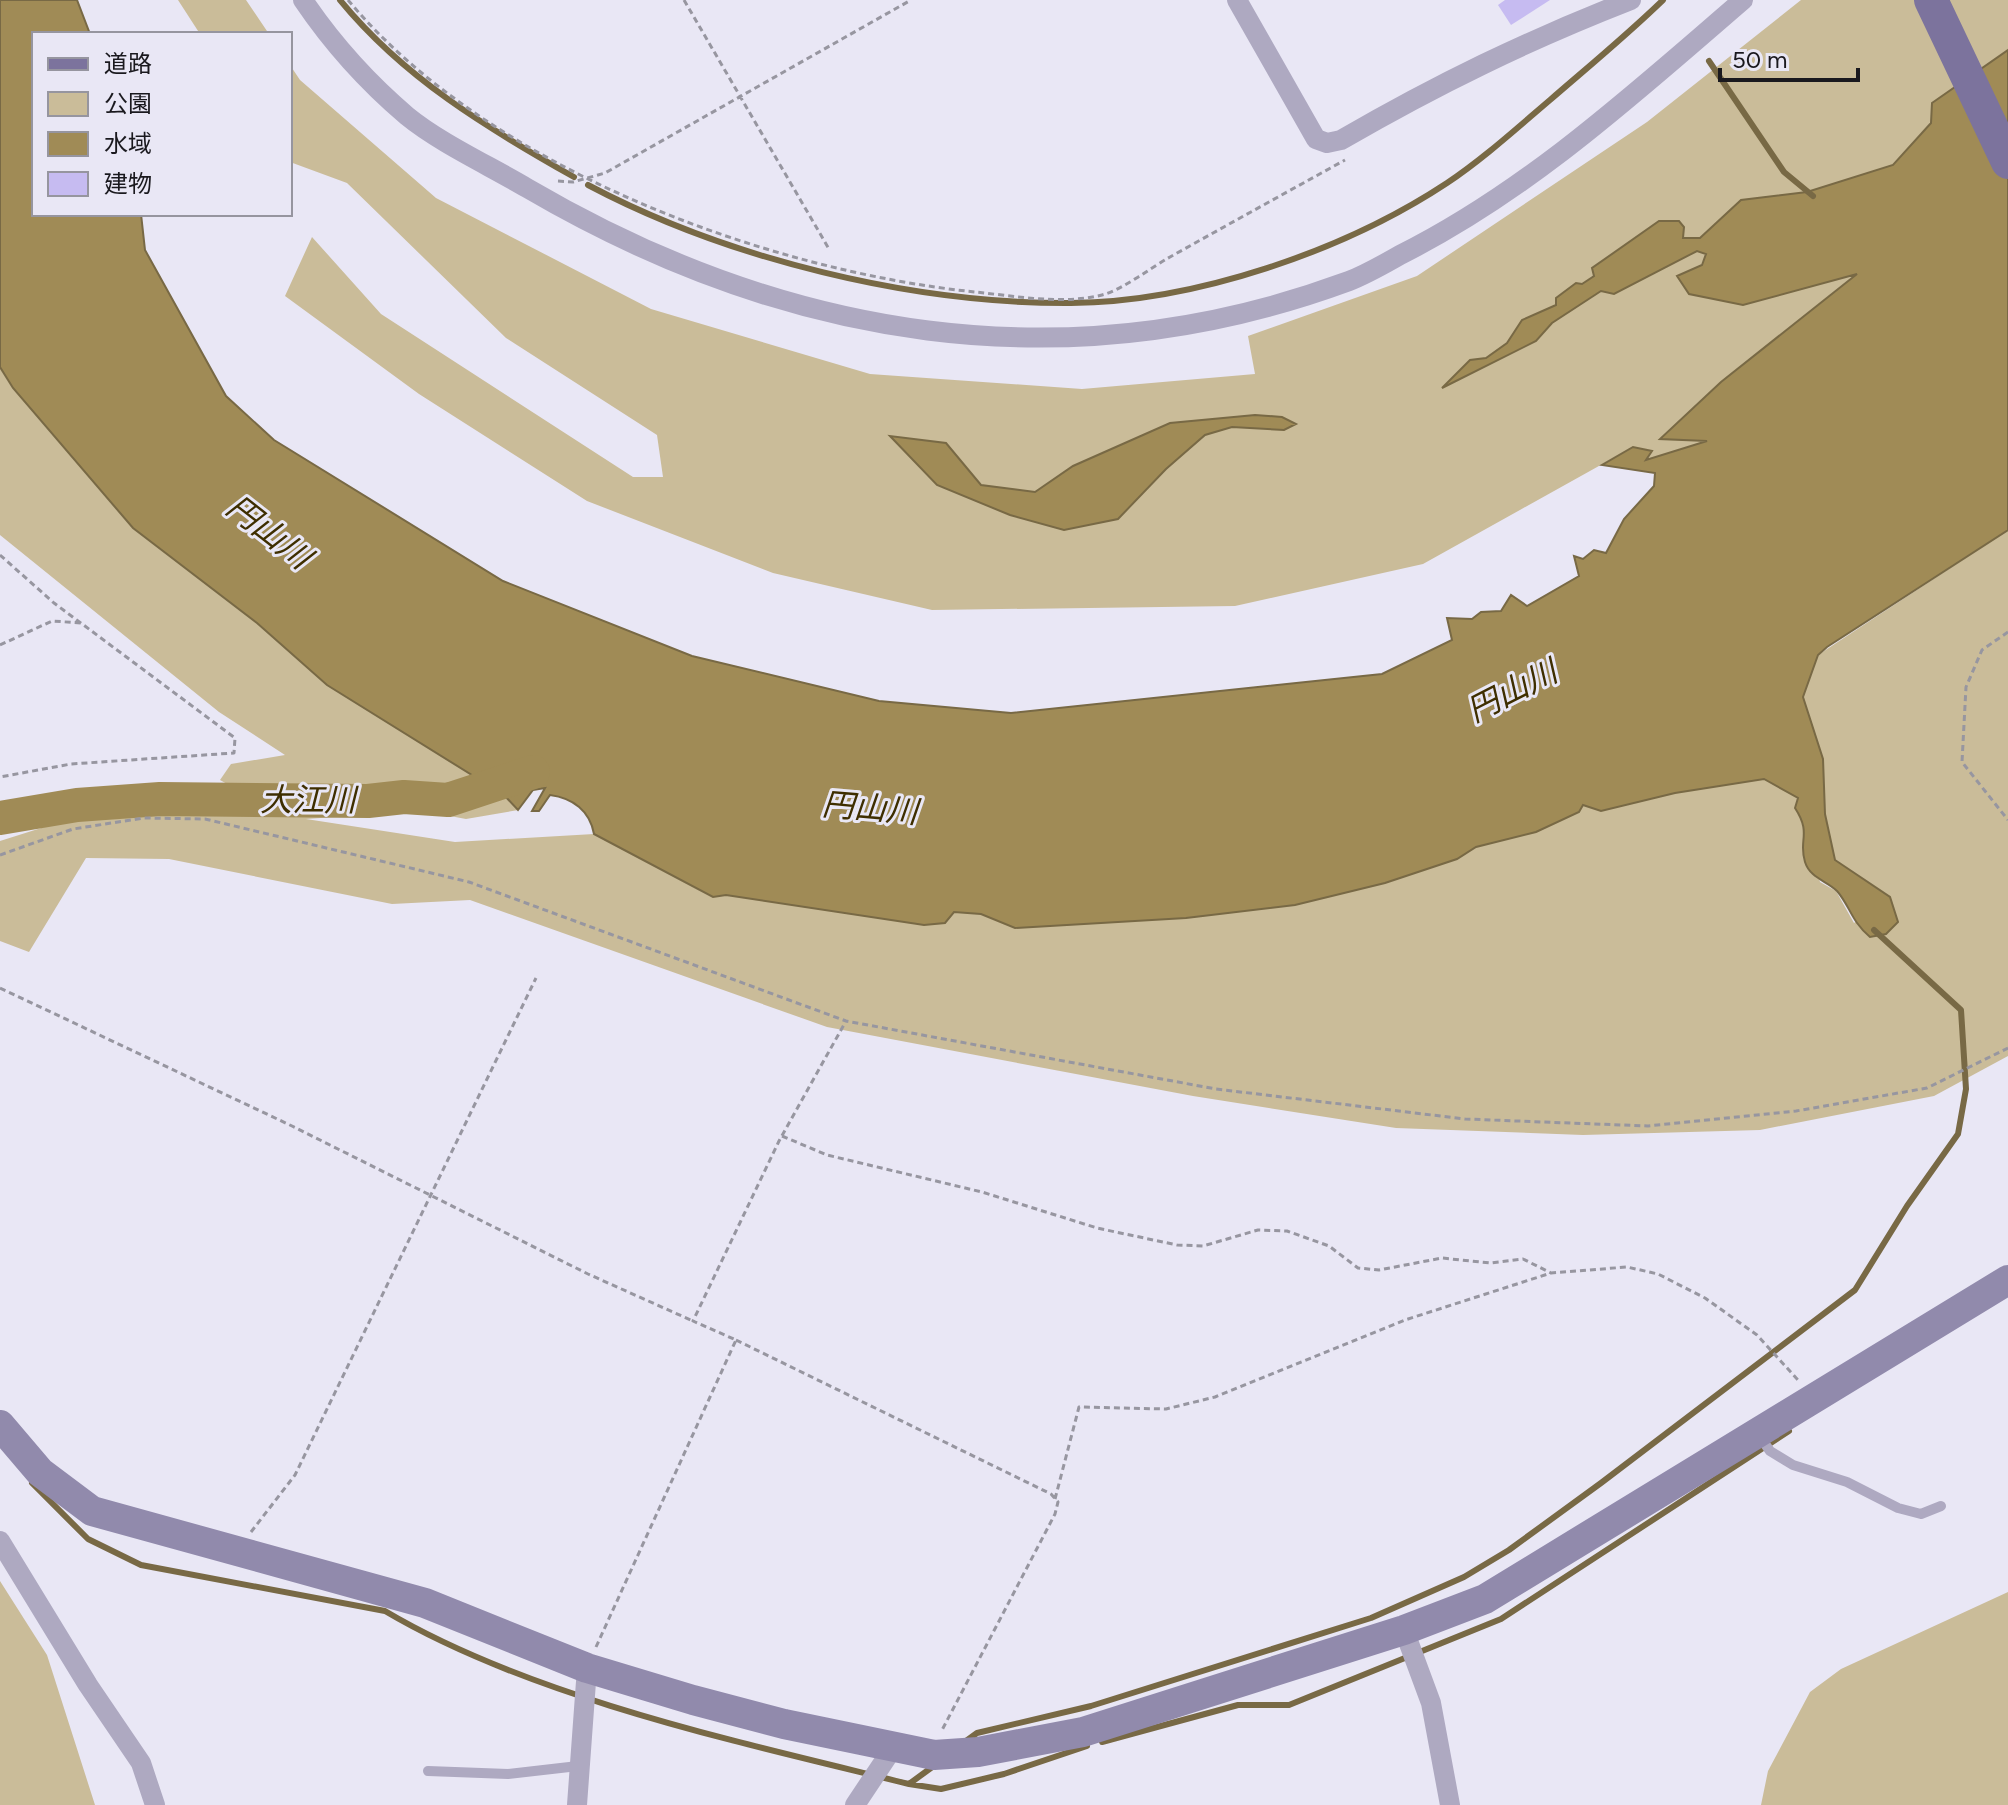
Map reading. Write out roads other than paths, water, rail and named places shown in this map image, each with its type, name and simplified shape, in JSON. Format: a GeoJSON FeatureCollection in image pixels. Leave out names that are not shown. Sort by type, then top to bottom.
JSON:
{"type":"FeatureCollection","features":[{"type":"Feature","properties":{"kind":"main road"},"geometry":{"type":"LineString","coordinates":[[1931,0],[2008,162]]}},
{"type":"Feature","properties":{"kind":"street"},"geometry":{"type":"LineString","coordinates":[[303,0],[331,41],[409,118],[571,214],[658,255],[794,303],[850,317],[997,338],[1088,338],[1215,322],[1351,280],[1426,242],[1480,212],[1525,181],[1743,0]]}},
{"type":"Feature","properties":{"kind":"street"},"geometry":{"type":"LineString","coordinates":[[1237,0],[1316,139],[1327,143],[1341,140],[1439,83],[1547,33],[1631,0]]}},
{"type":"Feature","properties":{"kind":"street"},"geometry":{"type":"LineString","coordinates":[[0,1425],[40,1472],[92,1511],[425,1603],[587,1668],[708,1704],[893,1748],[934,1755],[978,1752],[1083,1732],[1404,1630],[1485,1599],[2008,1280]]}},
{"type":"Feature","properties":{"kind":"street"},"geometry":{"type":"LineString","coordinates":[[0,1541],[141,1763],[155,1805]]}},
{"type":"Feature","properties":{"kind":"street"},"geometry":{"type":"LineString","coordinates":[[1404,1630],[1431,1703],[1450,1805]]}},
{"type":"Feature","properties":{"kind":"street"},"geometry":{"type":"LineString","coordinates":[[577,1805],[587,1668]]}},
{"type":"Feature","properties":{"kind":"street"},"geometry":{"type":"LineString","coordinates":[[855,1805],[893,1748]]}},
{"type":"Feature","properties":{"kind":"lane"},"geometry":{"type":"LineString","coordinates":[[1757,1432],[1770,1451],[1793,1465],[1847,1482],[1898,1508],[1921,1514],[1941,1506]]}},
{"type":"Feature","properties":{"kind":"lane"},"geometry":{"type":"LineString","coordinates":[[428,1771],[508,1774],[578,1766]]}},
{"type":"Feature","properties":{"kind":"water","name":"円山川"},"geometry":{"type":"Polygon","coordinates":[[[0,0],[77,0],[89,32],[32,32],[32,216],[141,216],[145,250],[226,396],[274,440],[503,581],[692,656],[879,701],[1011,713],[1382,674],[1452,640],[1447,618],[1472,619],[1481,612],[1501,611],[1511,595],[1527,606],[1579,576],[1574,556],[1583,559],[1594,550],[1606,553],[1624,519],[1654,486],[1655,473],[1602,465],[1633,447],[1652,451],[1646,460],[1707,441],[1660,439],[1721,382],[1857,274],[1743,305],[1689,294],[1677,276],[1702,265],[1706,254],[1697,251],[1614,294],[1601,291],[1552,323],[1536,341],[1442,388],[1470,360],[1486,358],[1507,343],[1522,320],[1556,305],[1556,298],[1576,283],[1582,284],[1594,276],[1592,268],[1659,221],[1679,221],[1684,227],[1683,238],[1700,238],[1741,200],[1807,192],[1893,165],[1931,123],[1932,103],[2008,50],[2008,530],[1827,647],[1818,655],[1803,697],[1823,759],[1825,814],[1835,860],[1890,897],[1898,922],[1886,934],[1870,937],[1837,891],[1807,867],[1803,854],[1803,824],[1795,808],[1798,798],[1764,779],[1675,793],[1601,811],[1583,805],[1579,812],[1536,832],[1476,847],[1457,859],[1385,883],[1295,905],[1186,918],[1015,928],[981,914],[954,912],[945,923],[924,925],[726,895],[713,897],[594,834],[584,812],[566,799],[550,795],[539,811],[532,811],[545,788],[533,790],[518,810],[504,795],[327,685],[257,623],[133,528],[13,388],[0,367],[0,0]]]}},
{"type":"Feature","properties":{"kind":"water"},"geometry":{"type":"Polygon","coordinates":[[[1255,415],[1282,417],[1296,424],[1284,430],[1232,427],[1205,435],[1166,469],[1118,519],[1064,530],[1010,515],[937,485],[890,436],[946,443],[981,485],[1035,492],[1073,466],[1170,423],[1255,415]]]}},
{"type":"Feature","properties":{"kind":"waterway"},"geometry":{"type":"LineString","coordinates":[[340,0],[391,54],[448,99],[574,177]]}},
{"type":"Feature","properties":{"kind":"waterway"},"geometry":{"type":"LineString","coordinates":[[588,185],[700,235],[760,255],[885,286],[1010,301],[1071,303],[1168,293],[1217,283],[1315,251],[1406,208],[1487,154],[1663,0]]}},
{"type":"Feature","properties":{"kind":"waterway"},"geometry":{"type":"LineString","coordinates":[[1709,61],[1784,172],[1813,196]]}},
{"type":"Feature","properties":{"kind":"waterway","name":"大江川"},"geometry":{"type":"LineString","coordinates":[[0,818],[77,805],[160,799],[368,801],[404,797],[448,800],[533,772]]}},
{"type":"Feature","properties":{"kind":"waterway"},"geometry":{"type":"LineString","coordinates":[[966,1741],[977,1733],[1091,1706],[1371,1618],[1464,1577],[1509,1550],[1601,1483],[1855,1290],[1907,1206],[1958,1134],[1966,1089],[1961,1010],[1874,930]]}},
{"type":"Feature","properties":{"kind":"waterway"},"geometry":{"type":"LineString","coordinates":[[1102,1742],[1238,1705],[1289,1705],[1501,1619],[1789,1431]]}},
{"type":"Feature","properties":{"kind":"waterway"},"geometry":{"type":"LineString","coordinates":[[32,1483],[88,1539],[141,1565],[385,1611],[443,1642],[572,1693],[640,1715],[778,1752],[909,1784],[935,1765]]}},
{"type":"Feature","properties":{"kind":"waterway"},"geometry":{"type":"LineString","coordinates":[[909,1784],[941,1789],[1004,1774],[1087,1746]]}}]}
